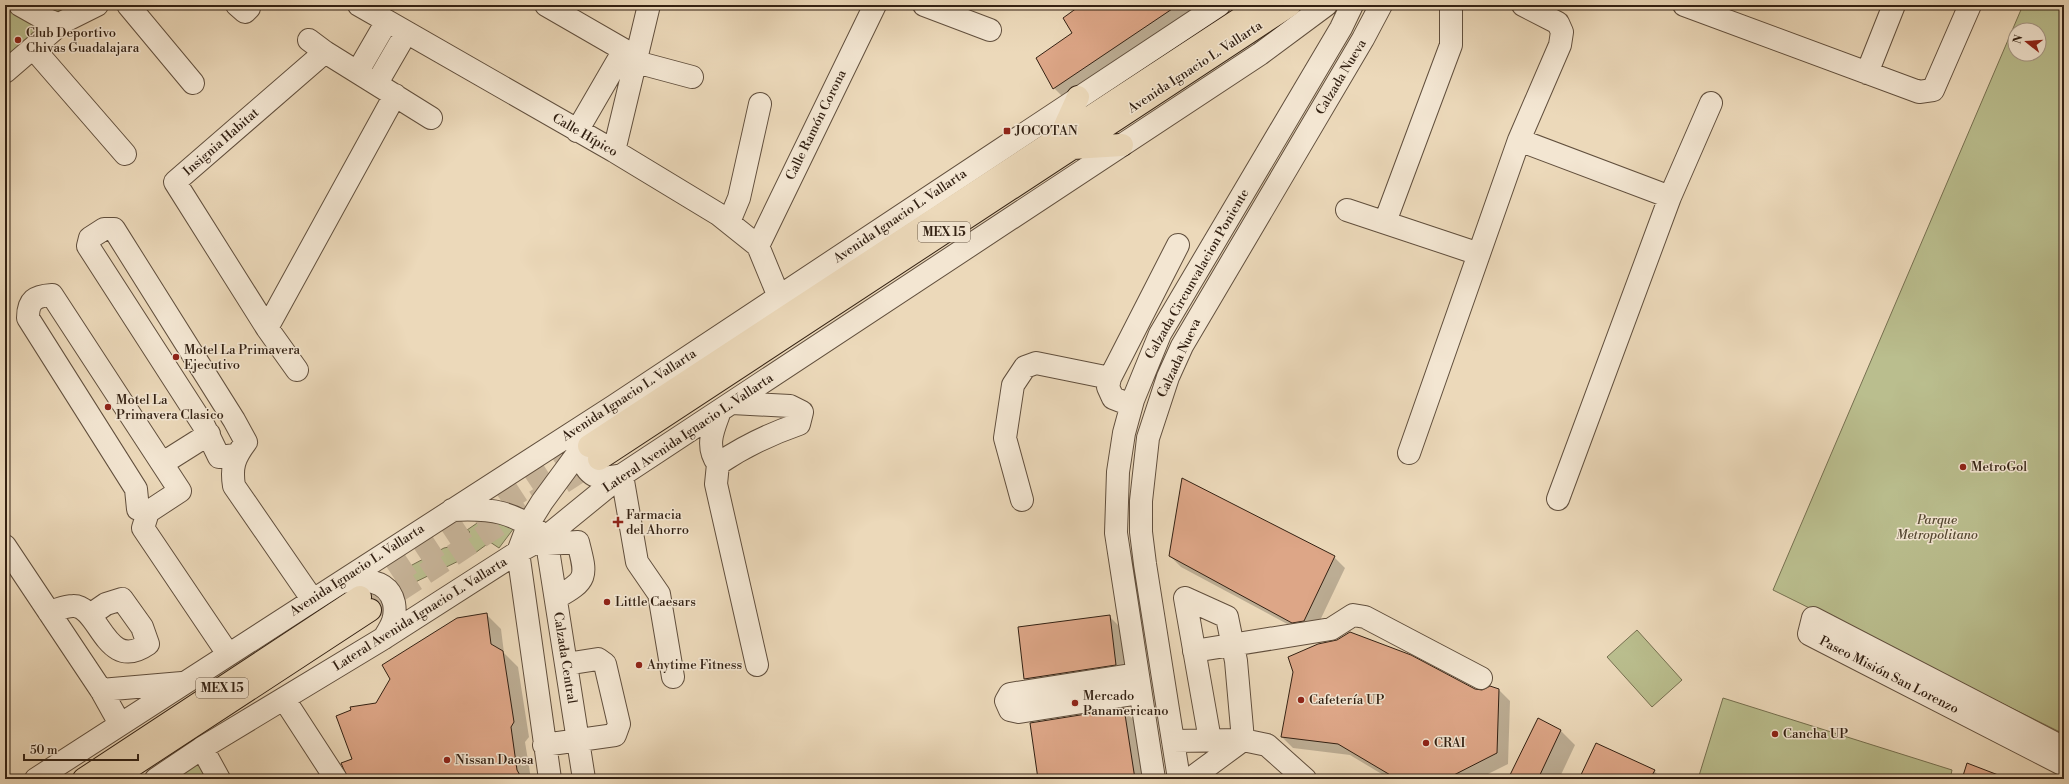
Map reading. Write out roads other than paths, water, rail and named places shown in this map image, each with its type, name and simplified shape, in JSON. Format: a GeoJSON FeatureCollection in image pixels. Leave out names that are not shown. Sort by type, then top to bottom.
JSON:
{"type":"FeatureCollection","features":[{"type":"Feature","properties":{"kind":"highway","name":"Avenida Ignacio L. Vallarta"},"geometry":{"type":"LineString","coordinates":[[1066,143],[1261,5]]}},
{"type":"Feature","properties":{"kind":"highway","name":"Avenida Ignacio L. Vallarta"},"geometry":{"type":"LineString","coordinates":[[589,452],[1066,143],[1290,5]]}},
{"type":"Feature","properties":{"kind":"highway"},"geometry":{"type":"LineString","coordinates":[[1078,97],[1066,143],[1122,145]]}},
{"type":"Feature","properties":{"kind":"highway","name":"Avenida Ignacio L. Vallarta"},"geometry":{"type":"LineString","coordinates":[[84,779],[365,603],[112,779]]}},
{"type":"Feature","properties":{"kind":"street"},"geometry":{"type":"LineString","coordinates":[[20,5],[43,18],[60,25]]}},
{"type":"Feature","properties":{"kind":"street"},"geometry":{"type":"LineString","coordinates":[[5,72],[60,25],[97,5]]}},
{"type":"Feature","properties":{"kind":"street"},"geometry":{"type":"LineString","coordinates":[[128,5],[193,83]]}},
{"type":"Feature","properties":{"kind":"street","name":"Calle Hípico"},"geometry":{"type":"LineString","coordinates":[[359,5],[614,151],[718,214],[758,246],[779,296]]}},
{"type":"Feature","properties":{"kind":"street"},"geometry":{"type":"LineString","coordinates":[[546,5],[630,56],[692,77]]}},
{"type":"Feature","properties":{"kind":"street"},"geometry":{"type":"LineString","coordinates":[[614,151],[630,56],[650,5]]}},
{"type":"Feature","properties":{"kind":"street","name":"Calle Ramón Corona"},"geometry":{"type":"LineString","coordinates":[[758,246],[875,5]]}},
{"type":"Feature","properties":{"kind":"street"},"geometry":{"type":"LineString","coordinates":[[924,5],[990,30]]}},
{"type":"Feature","properties":{"kind":"street","name":"Avenida Ignacio L. Vallarta"},"geometry":{"type":"LineString","coordinates":[[1037,201],[1260,54],[1325,5]]}},
{"type":"Feature","properties":{"kind":"street","name":"Calzada Circunvalacion Poniente"},"geometry":{"type":"LineString","coordinates":[[1154,779],[1116,534],[1118,472],[1124,433],[1131,405],[1145,367],[1160,334],[1341,28],[1352,5]]}},
{"type":"Feature","properties":{"kind":"street","name":"Calzada Nueva"},"geometry":{"type":"LineString","coordinates":[[1180,779],[1141,532],[1143,474],[1148,438],[1169,373],[1201,312],[1363,40],[1381,5]]}},
{"type":"Feature","properties":{"kind":"street"},"geometry":{"type":"LineString","coordinates":[[1385,222],[1452,45],[1451,5]]}},
{"type":"Feature","properties":{"kind":"street"},"geometry":{"type":"LineString","coordinates":[[1409,453],[1519,140],[1560,45],[1562,32],[1558,23],[1523,5]]}},
{"type":"Feature","properties":{"kind":"street"},"geometry":{"type":"LineString","coordinates":[[1684,5],[1919,92],[1933,90],[1970,5]]}},
{"type":"Feature","properties":{"kind":"street"},"geometry":{"type":"LineString","coordinates":[[1866,73],[1894,5]]}},
{"type":"Feature","properties":{"kind":"street","name":"Avenida Ignacio L. Vallarta"},"geometry":{"type":"LineString","coordinates":[[36,779],[307,602],[340,583],[614,406],[1212,7]]}},
{"type":"Feature","properties":{"kind":"street"},"geometry":{"type":"LineString","coordinates":[[358,71],[387,21]]}},
{"type":"Feature","properties":{"kind":"street"},"geometry":{"type":"LineString","coordinates":[[377,83],[406,33]]}},
{"type":"Feature","properties":{"kind":"street","name":"Insignia Habitat"},"geometry":{"type":"LineString","coordinates":[[297,370],[267,328],[175,182],[317,46],[431,118]]}},
{"type":"Feature","properties":{"kind":"street"},"geometry":{"type":"LineString","coordinates":[[33,48],[125,154]]}},
{"type":"Feature","properties":{"kind":"street"},"geometry":{"type":"LineString","coordinates":[[577,131],[630,56]]}},
{"type":"Feature","properties":{"kind":"street"},"geometry":{"type":"LineString","coordinates":[[267,328],[395,95]]}},
{"type":"Feature","properties":{"kind":"street"},"geometry":{"type":"LineString","coordinates":[[1558,499],[1670,197],[1710,103]]}},
{"type":"Feature","properties":{"kind":"street"},"geometry":{"type":"LineString","coordinates":[[729,222],[739,198],[760,104]]}},
{"type":"Feature","properties":{"kind":"street"},"geometry":{"type":"LineString","coordinates":[[1519,140],[1670,197]]}},
{"type":"Feature","properties":{"kind":"street"},"geometry":{"type":"LineString","coordinates":[[1271,146],[1292,159]]}},
{"type":"Feature","properties":{"kind":"street","name":"Lateral Avenida Ignacio L. Vallarta"},"geometry":{"type":"LineString","coordinates":[[156,779],[202,748],[384,638],[518,552],[547,540],[564,522],[622,475],[1037,201]]}},
{"type":"Feature","properties":{"kind":"street"},"geometry":{"type":"LineString","coordinates":[[1347,210],[1479,254]]}},
{"type":"Feature","properties":{"kind":"street"},"geometry":{"type":"LineString","coordinates":[[228,456],[246,442],[231,415],[114,229],[104,229],[90,238],[88,246],[206,430],[228,456],[234,486],[307,602]]}},
{"type":"Feature","properties":{"kind":"street"},"geometry":{"type":"LineString","coordinates":[[1131,405],[1113,398],[1108,387],[1110,378],[1178,245]]}},
{"type":"Feature","properties":{"kind":"street"},"geometry":{"type":"LineString","coordinates":[[143,510],[180,491],[52,295],[40,296],[33,300],[28,309],[28,318],[136,489],[143,510],[143,528],[224,657]]}},
{"type":"Feature","properties":{"kind":"street"},"geometry":{"type":"LineString","coordinates":[[1022,500],[1005,438],[1013,385],[1025,367],[1036,363],[1110,378]]}},
{"type":"Feature","properties":{"kind":"street"},"geometry":{"type":"LineString","coordinates":[[1145,367],[1169,373]]}},
{"type":"Feature","properties":{"kind":"street"},"geometry":{"type":"LineString","coordinates":[[550,779],[518,552],[529,523],[542,502],[589,452],[614,406]]}},
{"type":"Feature","properties":{"kind":"street"},"geometry":{"type":"LineString","coordinates":[[718,464],[740,450],[776,432],[799,424],[802,412],[790,406],[726,407],[711,437],[711,455],[718,464],[716,484],[757,664]]}},
{"type":"Feature","properties":{"kind":"street"},"geometry":{"type":"LineString","coordinates":[[163,463],[206,430],[224,414],[231,415]]}},
{"type":"Feature","properties":{"kind":"street"},"geometry":{"type":"LineString","coordinates":[[589,452],[586,468],[597,477],[606,478],[622,475],[637,562],[659,594],[673,677]]}},
{"type":"Feature","properties":{"kind":"street"},"geometry":{"type":"LineString","coordinates":[[451,510],[491,510],[529,523],[547,540],[578,542]]}},
{"type":"Feature","properties":{"kind":"street"},"geometry":{"type":"LineString","coordinates":[[556,598],[577,586],[585,570],[578,542],[564,522]]}},
{"type":"Feature","properties":{"kind":"street","name":"Calzada Central"},"geometry":{"type":"LineString","coordinates":[[547,540],[584,779]]}},
{"type":"Feature","properties":{"kind":"street"},"geometry":{"type":"LineString","coordinates":[[5,546],[101,690],[120,724]]}},
{"type":"Feature","properties":{"kind":"street"},"geometry":{"type":"LineString","coordinates":[[340,583],[359,580],[369,581],[387,589],[393,598],[395,610],[393,620],[384,638]]}},
{"type":"Feature","properties":{"kind":"street"},"geometry":{"type":"LineString","coordinates":[[1210,740],[1185,598],[1227,617],[1233,646],[1243,740]]}},
{"type":"Feature","properties":{"kind":"street"},"geometry":{"type":"LineString","coordinates":[[49,612],[74,605],[86,610],[90,615]]}},
{"type":"Feature","properties":{"kind":"street"},"geometry":{"type":"LineString","coordinates":[[1194,651],[1233,646],[1331,629],[1353,615],[1365,618],[1481,678]]}},
{"type":"Feature","properties":{"kind":"street","name":"Paseo Misión San Lorenzo"},"geometry":{"type":"LineString","coordinates":[[2064,748],[1813,618],[1810,634],[2064,765]]}},
{"type":"Feature","properties":{"kind":"street"},"geometry":{"type":"LineString","coordinates":[[544,745],[615,735],[619,724],[605,664],[598,659],[566,664]]}},
{"type":"Feature","properties":{"kind":"street"},"geometry":{"type":"LineString","coordinates":[[101,690],[184,683]]}},
{"type":"Feature","properties":{"kind":"street"},"geometry":{"type":"LineString","coordinates":[[1139,684],[1018,712],[1010,710],[1006,701],[1010,694],[1139,684]]}},
{"type":"Feature","properties":{"kind":"street"},"geometry":{"type":"LineString","coordinates":[[284,699],[336,779]]}},
{"type":"Feature","properties":{"kind":"street"},"geometry":{"type":"LineString","coordinates":[[1173,741],[1243,740],[1267,745],[1304,779]]}},
{"type":"Feature","properties":{"kind":"street"},"geometry":{"type":"LineString","coordinates":[[1190,779],[1243,740]]}},
{"type":"Feature","properties":{"kind":"street"},"geometry":{"type":"LineString","coordinates":[[202,748],[219,779]]}},
{"type":"Feature","properties":{"kind":"tunnel"},"geometry":{"type":"LineString","coordinates":[[365,594],[577,454]]}},
{"type":"Feature","properties":{"kind":"tunnel"},"geometry":{"type":"LineString","coordinates":[[370,610],[599,459]]}},
{"type":"Feature","properties":{"kind":"place","name":"Club Deportivo Chivas Guadalajara"},"geometry":{"type":"Point","coordinates":[18,40]}},
{"type":"Feature","properties":{"kind":"place","name":"JOCOTAN"},"geometry":{"type":"Point","coordinates":[1007,131]}},
{"type":"Feature","properties":{"kind":"place","name":"Motel La Primavera Ejecutivo"},"geometry":{"type":"Point","coordinates":[176,357]}},
{"type":"Feature","properties":{"kind":"place","name":"Motel La Primavera Clasico"},"geometry":{"type":"Point","coordinates":[108,407]}},
{"type":"Feature","properties":{"kind":"place","name":"MetroGol"},"geometry":{"type":"Point","coordinates":[1963,467]}},
{"type":"Feature","properties":{"kind":"place","name":"Farmacia del Ahorro"},"geometry":{"type":"Point","coordinates":[618,522]}},
{"type":"Feature","properties":{"kind":"place","name":"Little Caesars"},"geometry":{"type":"Point","coordinates":[607,602]}},
{"type":"Feature","properties":{"kind":"place","name":"Anytime Fitness"},"geometry":{"type":"Point","coordinates":[639,665]}},
{"type":"Feature","properties":{"kind":"place","name":"Cafetería UP"},"geometry":{"type":"Point","coordinates":[1301,700]}},
{"type":"Feature","properties":{"kind":"place","name":"Mercado Panamericano"},"geometry":{"type":"Point","coordinates":[1075,703]}},
{"type":"Feature","properties":{"kind":"place","name":"Cancha UP"},"geometry":{"type":"Point","coordinates":[1775,734]}},
{"type":"Feature","properties":{"kind":"place","name":"CRAI"},"geometry":{"type":"Point","coordinates":[1426,743]}},
{"type":"Feature","properties":{"kind":"place","name":"Nissan Daosa"},"geometry":{"type":"Point","coordinates":[447,760]}},
{"type":"Feature","properties":{"kind":"park label","name":"Parque Metropolitano"},"geometry":{"type":"Point","coordinates":[1937,528]}}]}
